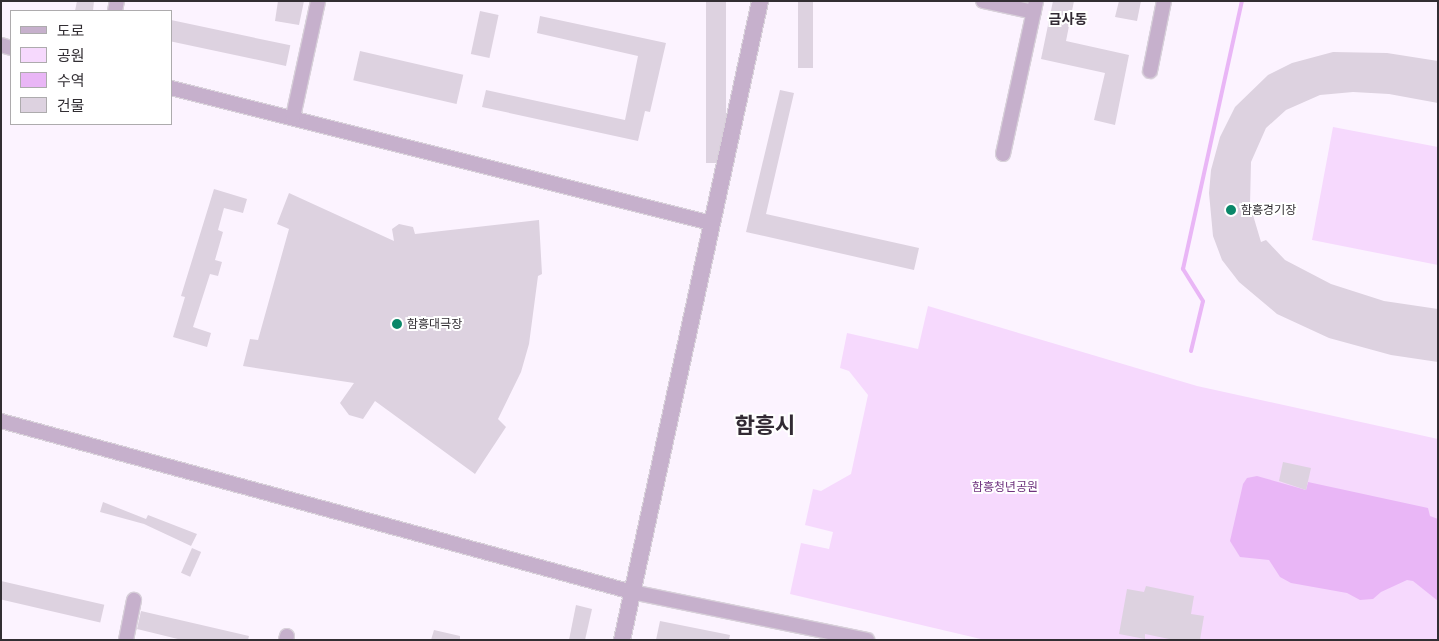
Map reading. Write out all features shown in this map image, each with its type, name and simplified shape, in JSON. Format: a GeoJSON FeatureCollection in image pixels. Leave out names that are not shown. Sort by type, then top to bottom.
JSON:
{"type":"FeatureCollection","features":[{"type":"Feature","properties":{"kind":"street"},"geometry":{"type":"LineString","coordinates":[[293,117],[318,1]]}},
{"type":"Feature","properties":{"kind":"street"},"geometry":{"type":"LineString","coordinates":[[622,640],[760,1]]}},
{"type":"Feature","properties":{"kind":"street"},"geometry":{"type":"LineString","coordinates":[[983,1],[1035,7],[1003,154]]}},
{"type":"Feature","properties":{"kind":"street"},"geometry":{"type":"LineString","coordinates":[[1150,71],[1164,1]]}},
{"type":"Feature","properties":{"kind":"street"},"geometry":{"type":"LineString","coordinates":[[172,88],[711,223]]}},
{"type":"Feature","properties":{"kind":"street"},"geometry":{"type":"LineString","coordinates":[[1,421],[632,592],[867,640]]}},
{"type":"Feature","properties":{"kind":"street"},"geometry":{"type":"LineString","coordinates":[[126,640],[134,600]]}},
{"type":"Feature","properties":{"kind":"green space"},"geometry":{"type":"Polygon","coordinates":[[[1333,127],[1438,147],[1438,265],[1312,240],[1333,127]]]}},
{"type":"Feature","properties":{"kind":"green space","name":"함흥청년공원"},"geometry":{"type":"Polygon","coordinates":[[[928,306],[1197,386],[1438,439],[1438,640],[985,640],[790,594],[801,543],[829,549],[833,532],[805,525],[813,489],[821,491],[851,474],[868,395],[849,371],[840,368],[847,333],[918,349],[928,306]]]}},
{"type":"Feature","properties":{"kind":"water"},"geometry":{"type":"Polygon","coordinates":[[[1257,476],[1306,490],[1308,482],[1428,508],[1430,516],[1438,519],[1438,601],[1413,581],[1407,580],[1381,592],[1373,599],[1360,600],[1347,593],[1291,583],[1280,577],[1269,560],[1240,557],[1230,541],[1243,484],[1247,478],[1257,476]]]}},
{"type":"Feature","properties":{"kind":"building"},"geometry":{"type":"Polygon","coordinates":[[[77,1],[94,1],[93,10],[75,10],[77,1]]]}},
{"type":"Feature","properties":{"kind":"building"},"geometry":{"type":"Polygon","coordinates":[[[278,1],[304,1],[299,25],[275,21],[278,1]]]}},
{"type":"Feature","properties":{"kind":"building"},"geometry":{"type":"Polygon","coordinates":[[[706,1],[726,1],[726,163],[706,163],[706,1]]]}},
{"type":"Feature","properties":{"kind":"building"},"geometry":{"type":"Polygon","coordinates":[[[798,1],[813,1],[813,68],[798,68],[798,1]]]}},
{"type":"Feature","properties":{"kind":"building"},"geometry":{"type":"Polygon","coordinates":[[[1053,1],[1074,1],[1066,41],[1129,55],[1115,125],[1094,120],[1105,73],[1041,59],[1053,1]]]}},
{"type":"Feature","properties":{"kind":"building"},"geometry":{"type":"Polygon","coordinates":[[[1119,1],[1141,1],[1137,21],[1115,17],[1119,1]]]}},
{"type":"Feature","properties":{"kind":"building"},"geometry":{"type":"Polygon","coordinates":[[[480,11],[499,15],[489,58],[471,54],[480,11]]]}},
{"type":"Feature","properties":{"kind":"building"},"geometry":{"type":"Polygon","coordinates":[[[540,16],[666,43],[650,112],[645,111],[638,141],[482,107],[486,90],[625,120],[638,56],[537,33],[540,16]]]}},
{"type":"Feature","properties":{"kind":"building"},"geometry":{"type":"Polygon","coordinates":[[[172,20],[290,45],[286,66],[172,42],[172,20]]]}},
{"type":"Feature","properties":{"kind":"building"},"geometry":{"type":"Polygon","coordinates":[[[360,51],[463,75],[457,104],[353,80],[360,51]]]}},
{"type":"Feature","properties":{"kind":"building","name":"함흥경기장"},"geometry":{"type":"Polygon","coordinates":[[[1333,52],[1387,53],[1438,61],[1438,103],[1389,94],[1353,92],[1320,95],[1286,110],[1266,128],[1251,162],[1250,205],[1261,242],[1266,240],[1285,260],[1331,284],[1384,301],[1438,309],[1438,362],[1391,355],[1329,338],[1277,314],[1239,282],[1222,260],[1213,236],[1209,193],[1211,170],[1220,137],[1235,107],[1268,75],[1292,63],[1333,52]]]}},
{"type":"Feature","properties":{"kind":"building"},"geometry":{"type":"Polygon","coordinates":[[[780,90],[794,93],[766,214],[919,248],[914,270],[746,232],[780,90]]]}},
{"type":"Feature","properties":{"kind":"building"},"geometry":{"type":"Polygon","coordinates":[[[214,189],[247,199],[243,213],[224,208],[218,230],[223,232],[215,260],[222,262],[218,276],[210,274],[193,327],[211,333],[207,347],[173,337],[185,297],[181,296],[214,189]]]}},
{"type":"Feature","properties":{"kind":"building","name":"함흥대극장"},"geometry":{"type":"Polygon","coordinates":[[[289,193],[394,241],[392,229],[399,224],[413,227],[415,234],[539,220],[542,274],[538,276],[529,344],[521,372],[498,419],[506,427],[475,474],[375,401],[363,419],[349,415],[340,403],[354,383],[243,366],[250,339],[258,340],[289,229],[277,224],[289,193]]]}},
{"type":"Feature","properties":{"kind":"building"},"geometry":{"type":"Polygon","coordinates":[[[1283,462],[1311,468],[1306,490],[1279,481],[1283,462]]]}},
{"type":"Feature","properties":{"kind":"building"},"geometry":{"type":"Polygon","coordinates":[[[103,502],[146,519],[148,515],[197,534],[191,546],[144,524],[100,512],[103,502]]]}},
{"type":"Feature","properties":{"kind":"building"},"geometry":{"type":"Polygon","coordinates":[[[192,548],[201,552],[190,577],[181,573],[192,548]]]}},
{"type":"Feature","properties":{"kind":"building"},"geometry":{"type":"Polygon","coordinates":[[[1,581],[104,605],[100,622],[1,599],[1,581]]]}},
{"type":"Feature","properties":{"kind":"building"},"geometry":{"type":"Polygon","coordinates":[[[1146,586],[1194,596],[1191,614],[1204,616],[1200,640],[1174,640],[1145,634],[1145,639],[1119,634],[1127,589],[1144,592],[1146,586]]]}},
{"type":"Feature","properties":{"kind":"building"},"geometry":{"type":"Polygon","coordinates":[[[576,605],[592,609],[585,640],[569,640],[576,605]]]}},
{"type":"Feature","properties":{"kind":"building"},"geometry":{"type":"Polygon","coordinates":[[[141,611],[249,636],[248,640],[182,640],[137,629],[141,611]]]}},
{"type":"Feature","properties":{"kind":"building"},"geometry":{"type":"Polygon","coordinates":[[[660,621],[730,635],[729,640],[656,640],[660,621]]]}},
{"type":"Feature","properties":{"kind":"building"},"geometry":{"type":"Polygon","coordinates":[[[434,630],[460,636],[460,640],[431,640],[434,630]]]}},
{"type":"Feature","properties":{"kind":"waterway"},"geometry":{"type":"LineString","coordinates":[[1191,351],[1203,301],[1183,269],[1242,1]]}},
{"type":"Feature","properties":{"kind":"place","name":"함흥경기장"},"geometry":{"type":"Point","coordinates":[1231,210]}},
{"type":"Feature","properties":{"kind":"place","name":"함흥대극장"},"geometry":{"type":"Point","coordinates":[397,324]}},
{"type":"Feature","properties":{"kind":"district","name":"금사동"},"geometry":{"type":"Point","coordinates":[1068,19]}},
{"type":"Feature","properties":{"kind":"district","name":"함흥시"},"geometry":{"type":"Point","coordinates":[765,425]}}]}
